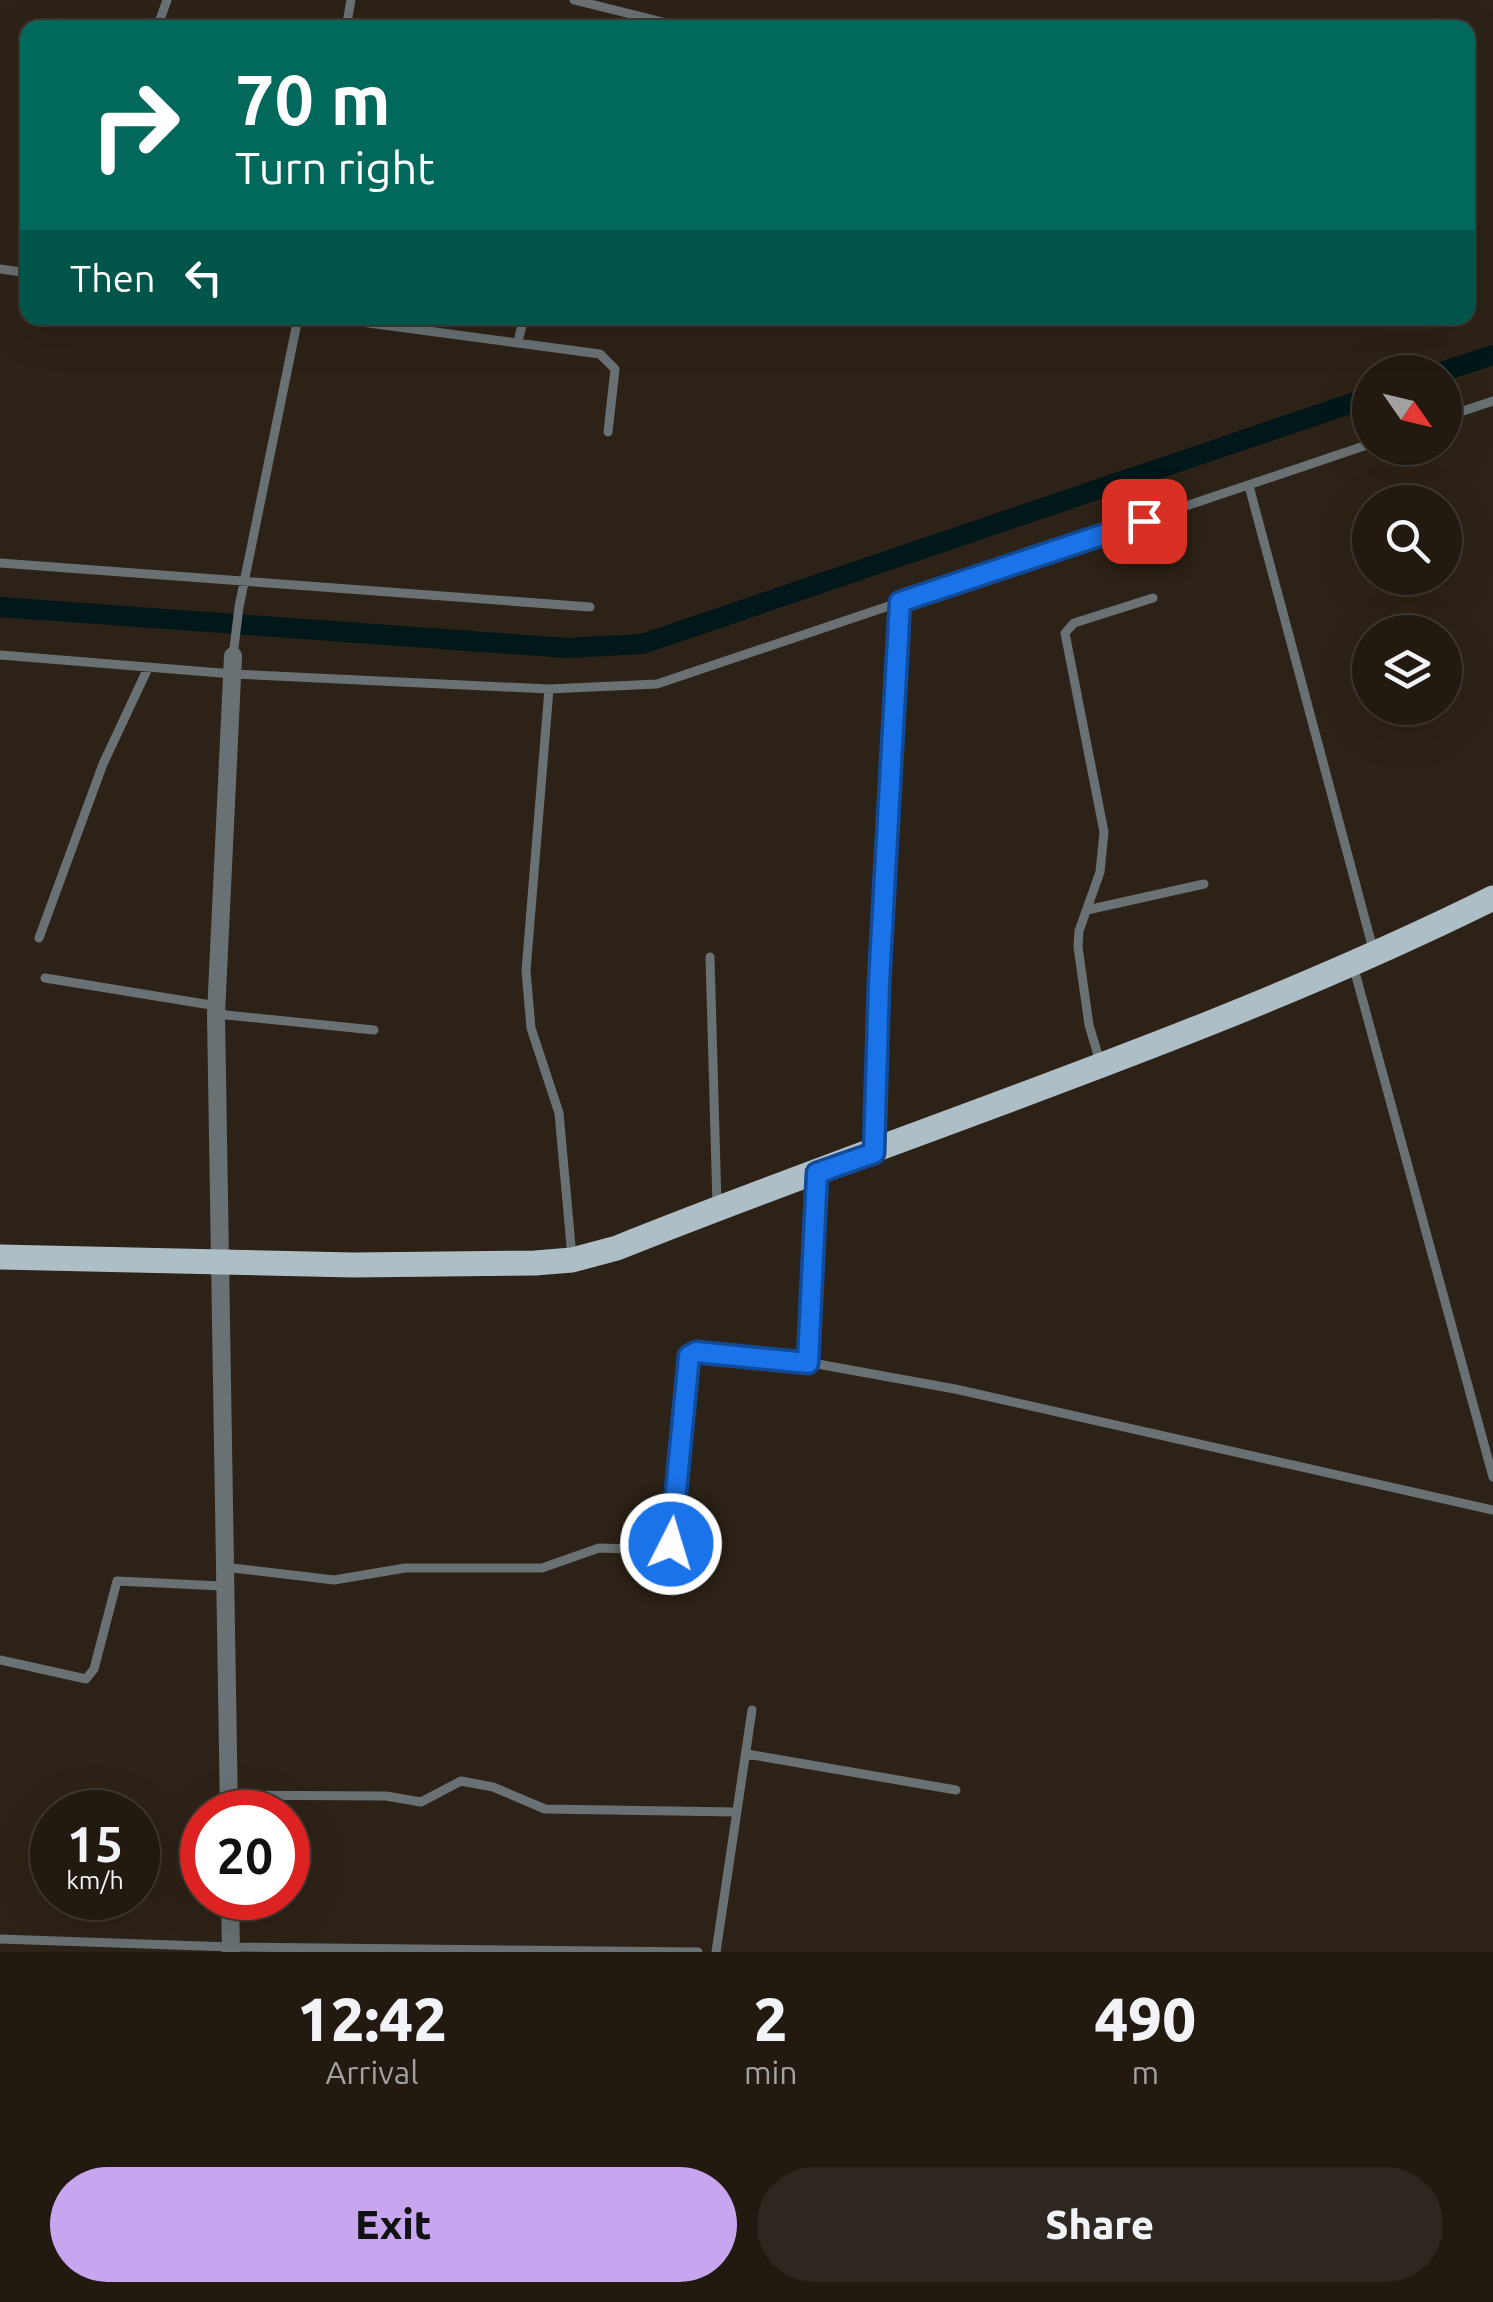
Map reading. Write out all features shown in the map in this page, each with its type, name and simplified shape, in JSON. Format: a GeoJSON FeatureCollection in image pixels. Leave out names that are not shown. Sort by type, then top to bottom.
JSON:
{"type":"FeatureCollection","features":[{"type":"Feature","properties":{"kind":"main road"},"geometry":{"type":"LineString","coordinates":[[0,1257],[353,1265],[572,1260],[617,1248],[1102,1067],[1364,961],[1493,898]]}},
{"type":"Feature","properties":{"kind":"street"},"geometry":{"type":"LineString","coordinates":[[228,1790],[217,1010],[233,665]]}},
{"type":"Feature","properties":{"kind":"street"},"geometry":{"type":"LineString","coordinates":[[230,1920],[231,1950]]}},
{"type":"Feature","properties":{"kind":"lane"},"geometry":{"type":"LineString","coordinates":[[574,0],[655,20]]}},
{"type":"Feature","properties":{"kind":"lane"},"geometry":{"type":"LineString","coordinates":[[233,665],[239,607],[297,325]]}},
{"type":"Feature","properties":{"kind":"lane"},"geometry":{"type":"LineString","coordinates":[[386,325],[518,342],[609,359],[615,369],[608,432]]}},
{"type":"Feature","properties":{"kind":"lane"},"geometry":{"type":"LineString","coordinates":[[518,342],[522,325]]}},
{"type":"Feature","properties":{"kind":"lane"},"geometry":{"type":"LineString","coordinates":[[1462,411],[1493,401]]}},
{"type":"Feature","properties":{"kind":"lane"},"geometry":{"type":"LineString","coordinates":[[0,655],[148,668],[233,665],[549,689],[657,684],[1352,450]]}},
{"type":"Feature","properties":{"kind":"lane"},"geometry":{"type":"LineString","coordinates":[[1249,486],[1493,1477]]}},
{"type":"Feature","properties":{"kind":"lane"},"geometry":{"type":"LineString","coordinates":[[0,563],[590,607]]}},
{"type":"Feature","properties":{"kind":"lane"},"geometry":{"type":"LineString","coordinates":[[1102,1067],[1089,1025],[1078,947],[1100,872],[1104,832],[1065,632],[1074,623],[1152,598]]}},
{"type":"Feature","properties":{"kind":"lane"},"geometry":{"type":"LineString","coordinates":[[874,1153],[879,983],[900,602]]}},
{"type":"Feature","properties":{"kind":"lane"},"geometry":{"type":"LineString","coordinates":[[38,938],[103,764],[148,668]]}},
{"type":"Feature","properties":{"kind":"lane"},"geometry":{"type":"LineString","coordinates":[[549,689],[526,972],[531,1028],[558,1114],[572,1260]]}},
{"type":"Feature","properties":{"kind":"lane"},"geometry":{"type":"LineString","coordinates":[[1087,910],[1204,884]]}},
{"type":"Feature","properties":{"kind":"lane"},"geometry":{"type":"LineString","coordinates":[[710,958],[717,1208]]}},
{"type":"Feature","properties":{"kind":"lane"},"geometry":{"type":"LineString","coordinates":[[45,978],[217,1010],[374,1030]]}},
{"type":"Feature","properties":{"kind":"lane"},"geometry":{"type":"LineString","coordinates":[[808,1363],[817,1173]]}},
{"type":"Feature","properties":{"kind":"lane"},"geometry":{"type":"LineString","coordinates":[[0,1660],[86,1679],[94,1669],[117,1581],[222,1576],[334,1580],[405,1568],[542,1568],[600,1548],[666,1550],[671,1544],[689,1356],[696,1352],[808,1363],[1079,1415],[1493,1510]]}},
{"type":"Feature","properties":{"kind":"lane"},"geometry":{"type":"LineString","coordinates":[[716,1952],[752,1710]]}},
{"type":"Feature","properties":{"kind":"lane"},"geometry":{"type":"LineString","coordinates":[[747,1754],[956,1790]]}},
{"type":"Feature","properties":{"kind":"lane"},"geometry":{"type":"LineString","coordinates":[[310,1800],[386,1796],[422,1802],[461,1781],[493,1787],[545,1809],[735,1812]]}},
{"type":"Feature","properties":{"kind":"lane"},"geometry":{"type":"LineString","coordinates":[[0,1939],[231,1950],[698,1952]]}},
{"type":"Feature","properties":{"kind":"waterway"},"geometry":{"type":"LineString","coordinates":[[1462,365],[1493,355]]}},
{"type":"Feature","properties":{"kind":"waterway"},"geometry":{"type":"LineString","coordinates":[[0,607],[567,648],[642,644],[1352,403]]}},
{"type":"Feature","properties":{"kind":"route"},"geometry":{"type":"LineString","coordinates":[[671,1544],[689,1356],[696,1352],[808,1363],[817,1247],[817,1173],[874,1153],[879,983],[900,602],[1144,521]]}}]}
